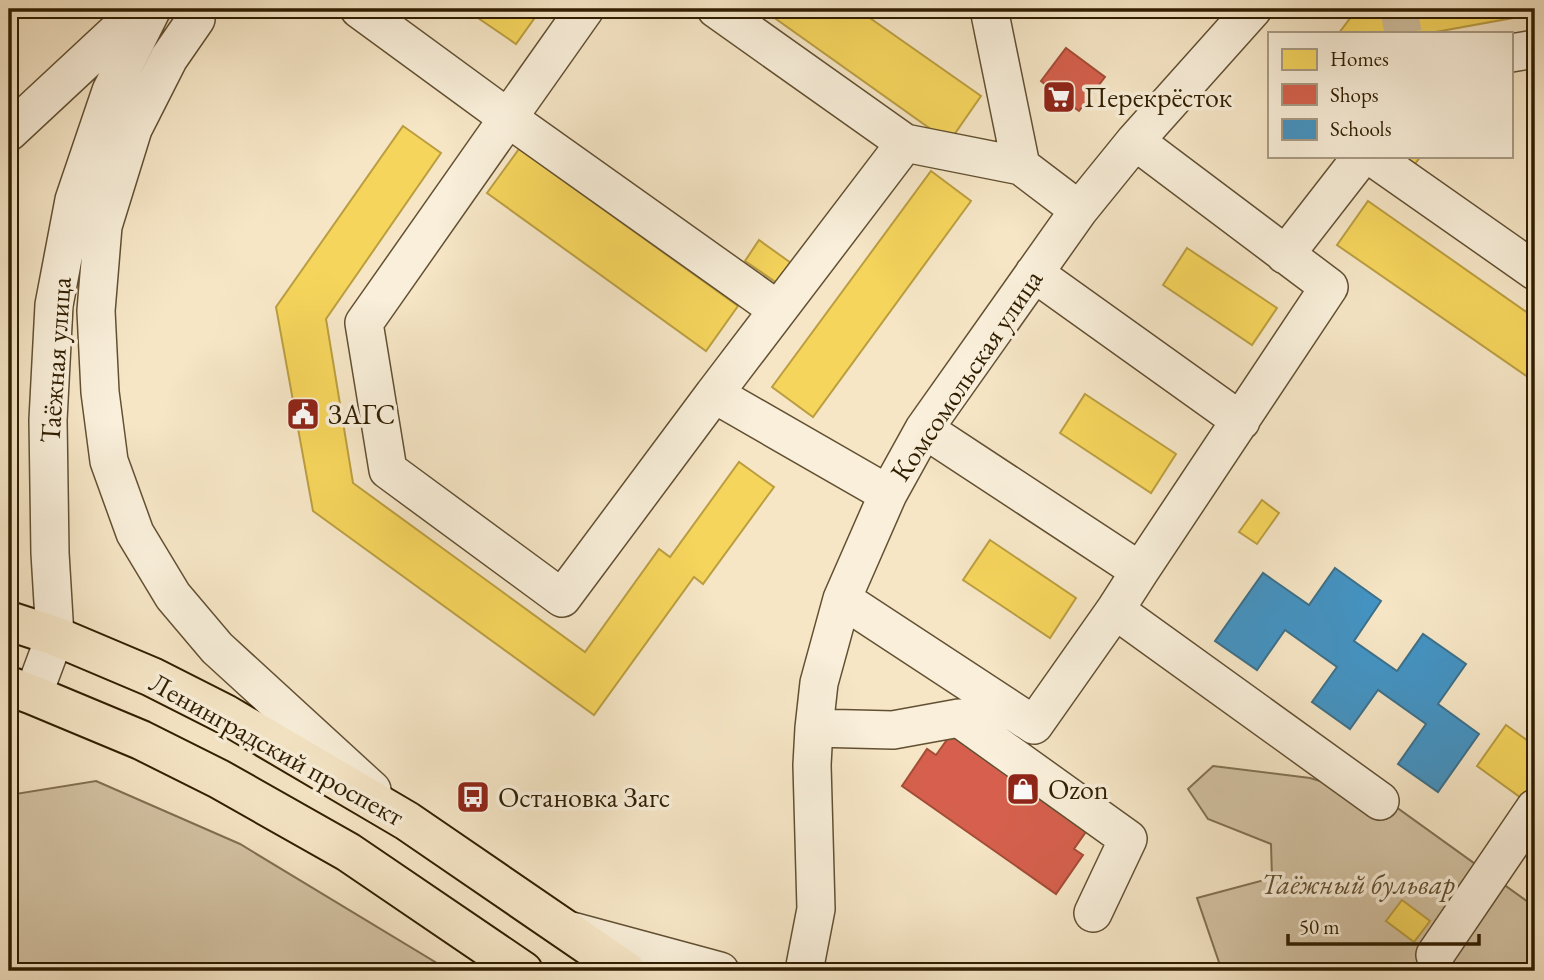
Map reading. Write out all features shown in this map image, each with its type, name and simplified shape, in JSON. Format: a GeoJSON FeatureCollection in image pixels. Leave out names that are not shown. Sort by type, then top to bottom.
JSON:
{"type":"FeatureCollection","features":[{"type":"Feature","properties":{"kind":"main road"},"geometry":{"type":"LineString","coordinates":[[9,621],[55,636]]}},
{"type":"Feature","properties":{"kind":"main road","name":"Ленинградский проспект"},"geometry":{"type":"LineString","coordinates":[[55,636],[152,677],[225,714],[407,821],[626,971]]}},
{"type":"Feature","properties":{"kind":"main road","name":"Ленинградский проспект"},"geometry":{"type":"LineString","coordinates":[[21,690],[141,740],[219,779],[348,852],[523,971]]}},
{"type":"Feature","properties":{"kind":"street"},"geometry":{"type":"LineString","coordinates":[[9,132],[141,9]]}},
{"type":"Feature","properties":{"kind":"street","name":"Таёжная улица"},"geometry":{"type":"LineString","coordinates":[[55,636],[50,553],[48,420],[54,305],[74,200],[111,91],[152,9]]}},
{"type":"Feature","properties":{"kind":"street"},"geometry":{"type":"LineString","coordinates":[[359,9],[778,310]]}},
{"type":"Feature","properties":{"kind":"street"},"geometry":{"type":"LineString","coordinates":[[585,9],[364,323],[388,470],[562,598],[905,143]]}},
{"type":"Feature","properties":{"kind":"street"},"geometry":{"type":"LineString","coordinates":[[716,9],[905,143],[1021,166],[1079,210]]}},
{"type":"Feature","properties":{"kind":"street"},"geometry":{"type":"LineString","coordinates":[[989,9],[1021,166]]}},
{"type":"Feature","properties":{"kind":"street","name":"Комсомольская улица"},"geometry":{"type":"LineString","coordinates":[[804,971],[816,909],[812,765],[819,683],[842,599],[888,494],[925,429],[1079,210],[1135,141],[1252,9]]}},
{"type":"Feature","properties":{"kind":"street"},"geometry":{"type":"LineString","coordinates":[[111,91],[200,14]]}},
{"type":"Feature","properties":{"kind":"street"},"geometry":{"type":"LineString","coordinates":[[200,14],[169,58],[133,129],[103,226],[96,311],[100,391],[109,461],[135,533],[173,596],[217,648],[407,821]]}},
{"type":"Feature","properties":{"kind":"street"},"geometry":{"type":"LineString","coordinates":[[1512,53],[1535,49]]}},
{"type":"Feature","properties":{"kind":"street"},"geometry":{"type":"LineString","coordinates":[[842,599],[1034,725],[1115,610],[1329,288],[1135,141]]}},
{"type":"Feature","properties":{"kind":"street"},"geometry":{"type":"LineString","coordinates":[[1284,255],[1360,158]]}},
{"type":"Feature","properties":{"kind":"street"},"geometry":{"type":"LineString","coordinates":[[1374,158],[1535,271]]}},
{"type":"Feature","properties":{"kind":"street"},"geometry":{"type":"LineString","coordinates":[[1034,273],[1241,421]]}},
{"type":"Feature","properties":{"kind":"street"},"geometry":{"type":"LineString","coordinates":[[714,394],[888,494]]}},
{"type":"Feature","properties":{"kind":"street"},"geometry":{"type":"LineString","coordinates":[[925,429],[1139,571]]}},
{"type":"Feature","properties":{"kind":"street"},"geometry":{"type":"LineString","coordinates":[[1115,610],[1380,801]]}},
{"type":"Feature","properties":{"kind":"street","name":"Ленинградский проспект"},"geometry":{"type":"LineString","coordinates":[[21,690],[55,636]]}},
{"type":"Feature","properties":{"kind":"street"},"geometry":{"type":"LineString","coordinates":[[814,728],[893,730],[959,718],[1128,839],[1093,913]]}},
{"type":"Feature","properties":{"kind":"street"},"geometry":{"type":"LineString","coordinates":[[1434,956],[1535,808]]}},
{"type":"Feature","properties":{"kind":"street"},"geometry":{"type":"LineString","coordinates":[[566,929],[720,971]]}},
{"type":"Feature","properties":{"kind":"green space","name":"Таёжный бульвар"},"geometry":{"type":"Polygon","coordinates":[[[1213,766],[1310,778],[1389,802],[1528,902],[1535,893],[1535,971],[1222,971],[1197,898],[1272,878],[1271,844],[1208,819],[1188,789],[1213,766]]]}},
{"type":"Feature","properties":{"kind":"green space"},"geometry":{"type":"Polygon","coordinates":[[[96,781],[240,844],[450,971],[9,971],[9,795],[96,781]]]}},
{"type":"Feature","properties":{"kind":"building: Homes"},"geometry":{"type":"Polygon","coordinates":[[[484,9],[541,9],[516,44],[478,18],[484,9]]]}},
{"type":"Feature","properties":{"kind":"building: Homes"},"geometry":{"type":"Polygon","coordinates":[[[762,9],[857,9],[981,96],[949,142],[762,9]]]}},
{"type":"Feature","properties":{"kind":"building: Homes"},"geometry":{"type":"Polygon","coordinates":[[[1357,9],[1535,9],[1535,14],[1436,32],[1340,32],[1357,9]]]}},
{"type":"Feature","properties":{"kind":"building: Homes"},"geometry":{"type":"Polygon","coordinates":[[[403,126],[441,153],[326,319],[353,483],[585,652],[659,549],[670,557],[739,462],[774,487],[703,584],[694,577],[594,715],[313,511],[276,307],[403,126]]]}},
{"type":"Feature","properties":{"kind":"building: Homes"},"geometry":{"type":"Polygon","coordinates":[[[519,149],[738,306],[706,351],[487,193],[519,149]]]}},
{"type":"Feature","properties":{"kind":"building: Homes"},"geometry":{"type":"Polygon","coordinates":[[[1399,158],[1419,158],[1411,169],[1399,158]]]}},
{"type":"Feature","properties":{"kind":"building: Homes"},"geometry":{"type":"Polygon","coordinates":[[[931,171],[971,201],[813,417],[772,387],[931,171]]]}},
{"type":"Feature","properties":{"kind":"building: Homes"},"geometry":{"type":"Polygon","coordinates":[[[1368,201],[1535,318],[1535,382],[1337,245],[1368,201]]]}},
{"type":"Feature","properties":{"kind":"building: Homes"},"geometry":{"type":"Polygon","coordinates":[[[759,240],[791,263],[777,283],[745,261],[759,240]]]}},
{"type":"Feature","properties":{"kind":"building: Homes"},"geometry":{"type":"Polygon","coordinates":[[[1187,248],[1277,308],[1252,345],[1163,285],[1187,248]]]}},
{"type":"Feature","properties":{"kind":"building: Homes"},"geometry":{"type":"Polygon","coordinates":[[[1085,394],[1176,454],[1151,493],[1060,433],[1085,394]]]}},
{"type":"Feature","properties":{"kind":"building: Homes"},"geometry":{"type":"Polygon","coordinates":[[[1262,500],[1279,513],[1257,544],[1239,532],[1262,500]]]}},
{"type":"Feature","properties":{"kind":"building: Homes"},"geometry":{"type":"Polygon","coordinates":[[[990,540],[1076,598],[1050,638],[963,580],[990,540]]]}},
{"type":"Feature","properties":{"kind":"building: Homes"},"geometry":{"type":"Polygon","coordinates":[[[1506,725],[1535,746],[1535,784],[1524,800],[1477,766],[1506,725]]]}},
{"type":"Feature","properties":{"kind":"building: Homes"},"geometry":{"type":"Polygon","coordinates":[[[1402,900],[1430,921],[1414,942],[1386,921],[1402,900]]]}},
{"type":"Feature","properties":{"kind":"building: Shops"},"geometry":{"type":"Polygon","coordinates":[[[1066,48],[1105,77],[1079,111],[1066,102],[1060,110],[1046,99],[1052,90],[1041,81],[1066,48]]]}},
{"type":"Feature","properties":{"kind":"building: Shops"},"geometry":{"type":"Polygon","coordinates":[[[954,730],[1090,826],[1074,849],[1083,855],[1056,894],[902,786],[927,749],[936,755],[954,730]]]}},
{"type":"Feature","properties":{"kind":"building: Schools"},"geometry":{"type":"Polygon","coordinates":[[[1335,568],[1381,601],[1354,641],[1397,671],[1423,634],[1466,664],[1438,704],[1479,734],[1438,792],[1398,764],[1426,724],[1378,690],[1350,729],[1312,702],[1337,667],[1285,630],[1257,670],[1215,641],[1263,573],[1309,605],[1335,568]]]}},
{"type":"Feature","properties":{"kind":"tunnel"},"geometry":{"type":"LineString","coordinates":[[1399,9],[1403,32]]}},
{"type":"Feature","properties":{"kind":"place","name":"Перекрёсток"},"geometry":{"type":"Point","coordinates":[1059,97]}},
{"type":"Feature","properties":{"kind":"place","name":"ЗАГС"},"geometry":{"type":"Point","coordinates":[303,414]}},
{"type":"Feature","properties":{"kind":"place","name":"Ozon"},"geometry":{"type":"Point","coordinates":[1023,789]}},
{"type":"Feature","properties":{"kind":"place","name":"Остановка Загс"},"geometry":{"type":"Point","coordinates":[473,797]}}]}
